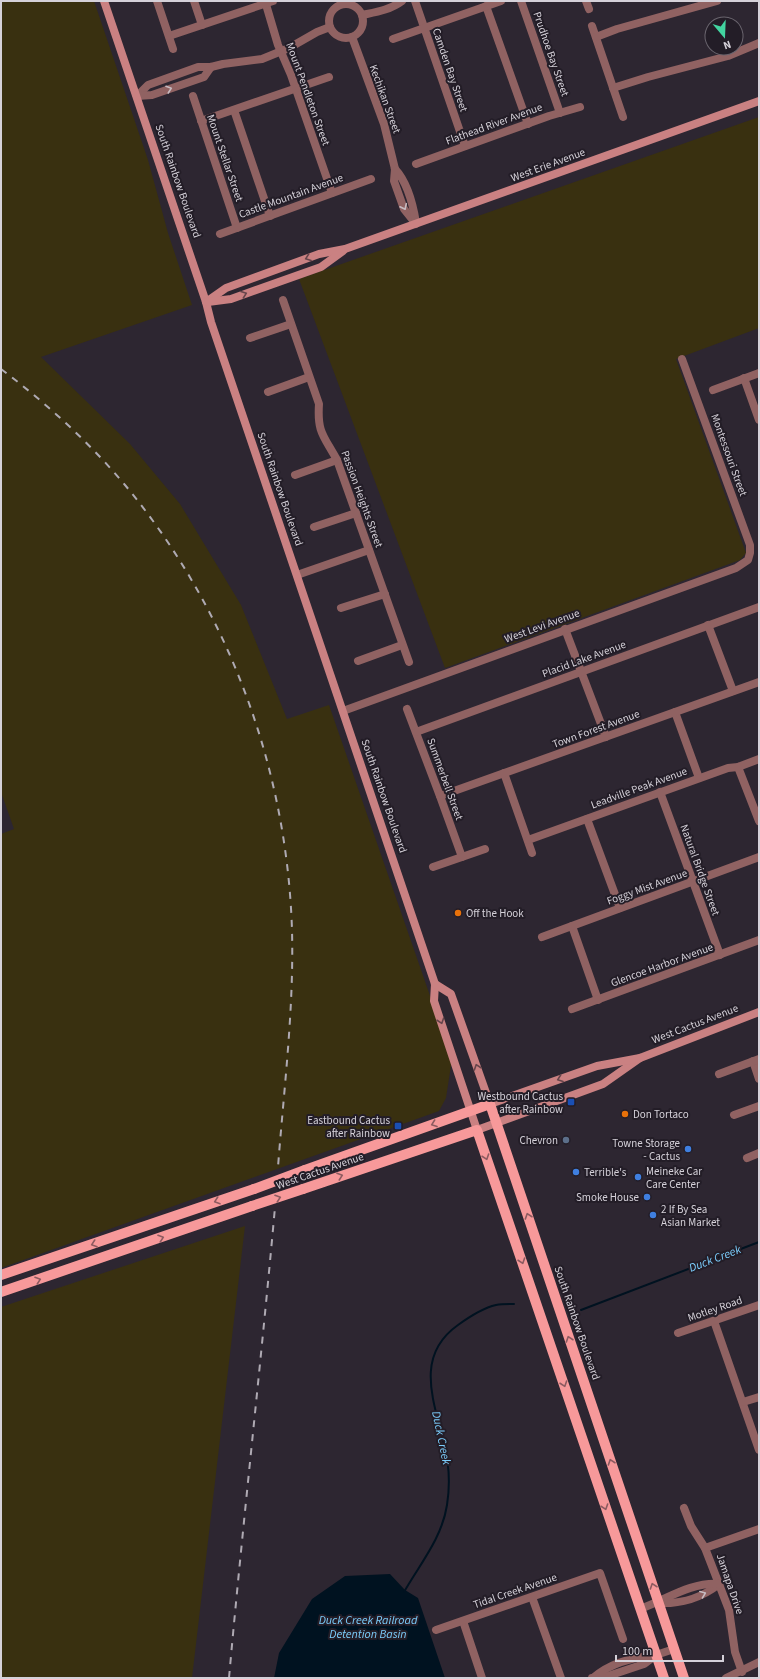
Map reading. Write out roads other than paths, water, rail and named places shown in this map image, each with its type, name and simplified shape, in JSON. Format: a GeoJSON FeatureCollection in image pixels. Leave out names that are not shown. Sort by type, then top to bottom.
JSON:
{"type":"FeatureCollection","features":[{"type":"Feature","properties":{"kind":"main road","name":"West Cactus Avenue"},"geometry":{"type":"LineString","coordinates":[[1,1276],[254,1189],[490,1104]]}},
{"type":"Feature","properties":{"kind":"main road","name":"South Rainbow Boulevard"},"geometry":{"type":"LineString","coordinates":[[490,1104],[684,1678]]}},
{"type":"Feature","properties":{"kind":"main road","name":"West Cactus Avenue"},"geometry":{"type":"LineString","coordinates":[[1,1292],[477,1130]]}},
{"type":"Feature","properties":{"kind":"main road","name":"South Rainbow Boulevard"},"geometry":{"type":"LineString","coordinates":[[477,1130],[664,1678]]}},
{"type":"Feature","properties":{"kind":"street","name":"South Rainbow Boulevard"},"geometry":{"type":"LineString","coordinates":[[104,1],[206,302],[211,322],[436,984],[434,1001],[477,1130]]}},
{"type":"Feature","properties":{"kind":"street"},"geometry":{"type":"LineString","coordinates":[[157,1],[173,48]]}},
{"type":"Feature","properties":{"kind":"street"},"geometry":{"type":"LineString","coordinates":[[194,1],[202,25]]}},
{"type":"Feature","properties":{"kind":"street"},"geometry":{"type":"LineString","coordinates":[[362,15],[381,11],[402,1]]}},
{"type":"Feature","properties":{"kind":"street","name":"Camden Bay Street"},"geometry":{"type":"LineString","coordinates":[[415,1],[465,146]]}},
{"type":"Feature","properties":{"kind":"street"},"geometry":{"type":"LineString","coordinates":[[393,39],[501,1]]}},
{"type":"Feature","properties":{"kind":"street","name":"Prudhoe Bay Street"},"geometry":{"type":"LineString","coordinates":[[521,1],[560,113]]}},
{"type":"Feature","properties":{"kind":"street"},"geometry":{"type":"LineString","coordinates":[[586,1],[589,10]]}},
{"type":"Feature","properties":{"kind":"street"},"geometry":{"type":"LineString","coordinates":[[596,37],[617,29],[717,1]]}},
{"type":"Feature","properties":{"kind":"street"},"geometry":{"type":"LineString","coordinates":[[168,36],[268,2]]}},
{"type":"Feature","properties":{"kind":"street","name":"Mount Pendleton Street"},"geometry":{"type":"LineString","coordinates":[[268,2],[281,52],[296,88],[332,193]]}},
{"type":"Feature","properties":{"kind":"street"},"geometry":{"type":"LineString","coordinates":[[339,3],[351,4],[360,10],[362,15],[363,26],[356,35],[341,38],[332,32],[329,16],[339,3]]}},
{"type":"Feature","properties":{"kind":"street"},"geometry":{"type":"LineString","coordinates":[[486,6],[528,124]]}},
{"type":"Feature","properties":{"kind":"street"},"geometry":{"type":"LineString","coordinates":[[592,26],[623,117]]}},
{"type":"Feature","properties":{"kind":"street"},"geometry":{"type":"LineString","coordinates":[[136,96],[148,85],[198,67],[211,67],[262,59],[281,52],[317,32],[330,27]]}},
{"type":"Feature","properties":{"kind":"street","name":"Kechikan Street"},"geometry":{"type":"LineString","coordinates":[[352,37],[384,124],[394,169],[402,177],[413,206],[416,224]]}},
{"type":"Feature","properties":{"kind":"street"},"geometry":{"type":"LineString","coordinates":[[613,88],[722,57],[759,43]]}},
{"type":"Feature","properties":{"kind":"street"},"geometry":{"type":"LineString","coordinates":[[201,121],[329,77]]}},
{"type":"Feature","properties":{"kind":"street","name":"Mount Stellar Street"},"geometry":{"type":"LineString","coordinates":[[192,96],[237,228]]}},
{"type":"Feature","properties":{"kind":"street","name":"West Erie Avenue"},"geometry":{"type":"LineString","coordinates":[[206,302],[226,288],[319,254],[345,249],[759,101]]}},
{"type":"Feature","properties":{"kind":"street","name":"Flathead River Avenue"},"geometry":{"type":"LineString","coordinates":[[416,164],[580,107]]}},
{"type":"Feature","properties":{"kind":"street"},"geometry":{"type":"LineString","coordinates":[[234,110],[270,216]]}},
{"type":"Feature","properties":{"kind":"street","name":"Castle Mountain Avenue"},"geometry":{"type":"LineString","coordinates":[[220,234],[371,180]]}},
{"type":"Feature","properties":{"kind":"street","name":"West Erie Avenue"},"geometry":{"type":"LineString","coordinates":[[206,302],[231,299],[321,267],[345,249]]}},
{"type":"Feature","properties":{"kind":"street","name":"Passion Heights Street"},"geometry":{"type":"LineString","coordinates":[[283,300],[319,404],[318,419],[320,431],[337,460],[409,662]]}},
{"type":"Feature","properties":{"kind":"street"},"geometry":{"type":"LineString","coordinates":[[250,338],[291,324]]}},
{"type":"Feature","properties":{"kind":"street","name":"Montessouri Street"},"geometry":{"type":"LineString","coordinates":[[682,359],[750,545],[748,560]]}},
{"type":"Feature","properties":{"kind":"street"},"geometry":{"type":"LineString","coordinates":[[713,390],[759,373]]}},
{"type":"Feature","properties":{"kind":"street"},"geometry":{"type":"LineString","coordinates":[[268,392],[309,377]]}},
{"type":"Feature","properties":{"kind":"street"},"geometry":{"type":"LineString","coordinates":[[744,378],[759,420]]}},
{"type":"Feature","properties":{"kind":"street"},"geometry":{"type":"LineString","coordinates":[[295,475],[337,460]]}},
{"type":"Feature","properties":{"kind":"street"},"geometry":{"type":"LineString","coordinates":[[314,527],[356,513]]}},
{"type":"Feature","properties":{"kind":"street"},"geometry":{"type":"LineString","coordinates":[[297,575],[369,550]]}},
{"type":"Feature","properties":{"kind":"street","name":"West Levi Avenue"},"geometry":{"type":"LineString","coordinates":[[343,711],[736,568],[748,560]]}},
{"type":"Feature","properties":{"kind":"street"},"geometry":{"type":"LineString","coordinates":[[341,608],[385,594]]}},
{"type":"Feature","properties":{"kind":"street","name":"Placid Lake Avenue"},"geometry":{"type":"LineString","coordinates":[[416,732],[759,607]]}},
{"type":"Feature","properties":{"kind":"street"},"geometry":{"type":"LineString","coordinates":[[708,625],[733,691]]}},
{"type":"Feature","properties":{"kind":"street"},"geometry":{"type":"LineString","coordinates":[[565,629],[606,737]]}},
{"type":"Feature","properties":{"kind":"street"},"geometry":{"type":"LineString","coordinates":[[358,661],[402,645]]}},
{"type":"Feature","properties":{"kind":"street","name":"Town Forest Avenue"},"geometry":{"type":"LineString","coordinates":[[440,796],[759,682]]}},
{"type":"Feature","properties":{"kind":"street","name":"Summerbell Street"},"geometry":{"type":"LineString","coordinates":[[407,709],[462,857]]}},
{"type":"Feature","properties":{"kind":"street"},"geometry":{"type":"LineString","coordinates":[[675,712],[699,778]]}},
{"type":"Feature","properties":{"kind":"street","name":"Leadville Peak Avenue"},"geometry":{"type":"LineString","coordinates":[[528,840],[699,778],[728,768],[738,767],[759,759]]}},
{"type":"Feature","properties":{"kind":"street"},"geometry":{"type":"LineString","coordinates":[[738,767],[759,821]]}},
{"type":"Feature","properties":{"kind":"street"},"geometry":{"type":"LineString","coordinates":[[504,773],[532,853]]}},
{"type":"Feature","properties":{"kind":"street","name":"Natural Bridge Street"},"geometry":{"type":"LineString","coordinates":[[660,792],[720,955]]}},
{"type":"Feature","properties":{"kind":"street"},"geometry":{"type":"LineString","coordinates":[[587,819],[620,908]]}},
{"type":"Feature","properties":{"kind":"street"},"geometry":{"type":"LineString","coordinates":[[433,867],[485,849]]}},
{"type":"Feature","properties":{"kind":"street","name":"Foggy Mist Avenue"},"geometry":{"type":"LineString","coordinates":[[542,937],[759,857]]}},
{"type":"Feature","properties":{"kind":"street"},"geometry":{"type":"LineString","coordinates":[[572,926],[598,1000]]}},
{"type":"Feature","properties":{"kind":"street","name":"Glencoe Harbor Avenue"},"geometry":{"type":"LineString","coordinates":[[572,1010],[759,940]]}},
{"type":"Feature","properties":{"kind":"street","name":"South Rainbow Boulevard"},"geometry":{"type":"LineString","coordinates":[[436,984],[451,994],[490,1104]]}},
{"type":"Feature","properties":{"kind":"street","name":"West Cactus Avenue"},"geometry":{"type":"LineString","coordinates":[[490,1104],[597,1066],[640,1058],[759,1012]]}},
{"type":"Feature","properties":{"kind":"street","name":"West Cactus Avenue"},"geometry":{"type":"LineString","coordinates":[[477,1130],[603,1084],[640,1058]]}},
{"type":"Feature","properties":{"kind":"street"},"geometry":{"type":"LineString","coordinates":[[719,1074],[756,1060],[759,1079]]}},
{"type":"Feature","properties":{"kind":"street"},"geometry":{"type":"LineString","coordinates":[[734,1115],[759,1106]]}},
{"type":"Feature","properties":{"kind":"street"},"geometry":{"type":"LineString","coordinates":[[747,1158],[759,1153]]}},
{"type":"Feature","properties":{"kind":"street","name":"Motley Road"},"geometry":{"type":"LineString","coordinates":[[678,1333],[759,1305]]}},
{"type":"Feature","properties":{"kind":"street"},"geometry":{"type":"LineString","coordinates":[[714,1321],[759,1450]]}},
{"type":"Feature","properties":{"kind":"street"},"geometry":{"type":"LineString","coordinates":[[743,1402],[759,1397]]}},
{"type":"Feature","properties":{"kind":"street","name":"Jamapa Drive"},"geometry":{"type":"LineString","coordinates":[[684,1508],[691,1526],[705,1548],[728,1610],[735,1652],[742,1672]]}},
{"type":"Feature","properties":{"kind":"street"},"geometry":{"type":"LineString","coordinates":[[705,1548],[759,1529]]}},
{"type":"Feature","properties":{"kind":"street","name":"Tidal Creek Avenue"},"geometry":{"type":"LineString","coordinates":[[436,1630],[600,1573],[623,1639]]}},
{"type":"Feature","properties":{"kind":"street"},"geometry":{"type":"LineString","coordinates":[[640,1609],[659,1603],[676,1603],[708,1593],[718,1584]]}},
{"type":"Feature","properties":{"kind":"street"},"geometry":{"type":"LineString","coordinates":[[532,1597],[561,1678]]}},
{"type":"Feature","properties":{"kind":"street"},"geometry":{"type":"LineString","coordinates":[[463,1620],[482,1678]]}},
{"type":"Feature","properties":{"kind":"street"},"geometry":{"type":"LineString","coordinates":[[592,1678],[605,1677],[644,1664],[656,1655],[674,1649]]}},
{"type":"Feature","properties":{"kind":"street"},"geometry":{"type":"LineString","coordinates":[[726,1678],[742,1672],[759,1662]]}},
{"type":"Feature","properties":{"kind":"water","name":"Duck Creek Railroad Detention Basin"},"geometry":{"type":"Polygon","coordinates":[[[390,1574],[405,1590],[418,1598],[445,1678],[274,1678],[279,1653],[312,1599],[345,1576],[390,1574]]]}},
{"type":"Feature","properties":{"kind":"waterway","name":"Duck Creek"},"geometry":{"type":"LineString","coordinates":[[581,1310],[759,1242]]}},
{"type":"Feature","properties":{"kind":"waterway","name":"Duck Creek"},"geometry":{"type":"LineString","coordinates":[[404,1592],[435,1540],[444,1517],[448,1498],[449,1482],[446,1451],[432,1396],[432,1365],[436,1351],[444,1337],[471,1316],[486,1308],[496,1305],[514,1304]]}},
{"type":"Feature","properties":{"kind":"railway"},"geometry":{"type":"LineString","coordinates":[[1,369],[51,409],[82,438],[125,485],[162,533],[194,585],[222,638],[246,694],[264,751],[278,810],[288,870],[292,930],[292,989],[278,1167]]}},
{"type":"Feature","properties":{"kind":"railway"},"geometry":{"type":"LineString","coordinates":[[229,1678],[275,1207]]}},
{"type":"Feature","properties":{"kind":"place","name":"Off the Hook"},"geometry":{"type":"Point","coordinates":[458,913]}},
{"type":"Feature","properties":{"kind":"place","name":"Westbound Cactus after Rainbow"},"geometry":{"type":"Point","coordinates":[571,1102]}},
{"type":"Feature","properties":{"kind":"place","name":"Don Tortaco"},"geometry":{"type":"Point","coordinates":[625,1114]}},
{"type":"Feature","properties":{"kind":"place","name":"Eastbound Cactus after Rainbow"},"geometry":{"type":"Point","coordinates":[398,1126]}},
{"type":"Feature","properties":{"kind":"place","name":"Chevron"},"geometry":{"type":"Point","coordinates":[566,1140]}},
{"type":"Feature","properties":{"kind":"place","name":"Towne Storage - Cactus"},"geometry":{"type":"Point","coordinates":[688,1149]}},
{"type":"Feature","properties":{"kind":"place","name":"Terrible's"},"geometry":{"type":"Point","coordinates":[576,1172]}},
{"type":"Feature","properties":{"kind":"place","name":"Meineke Car Care Center"},"geometry":{"type":"Point","coordinates":[638,1177]}},
{"type":"Feature","properties":{"kind":"place","name":"Smoke House"},"geometry":{"type":"Point","coordinates":[647,1197]}},
{"type":"Feature","properties":{"kind":"place","name":"2 If By Sea Asian Market"},"geometry":{"type":"Point","coordinates":[653,1215]}}]}
